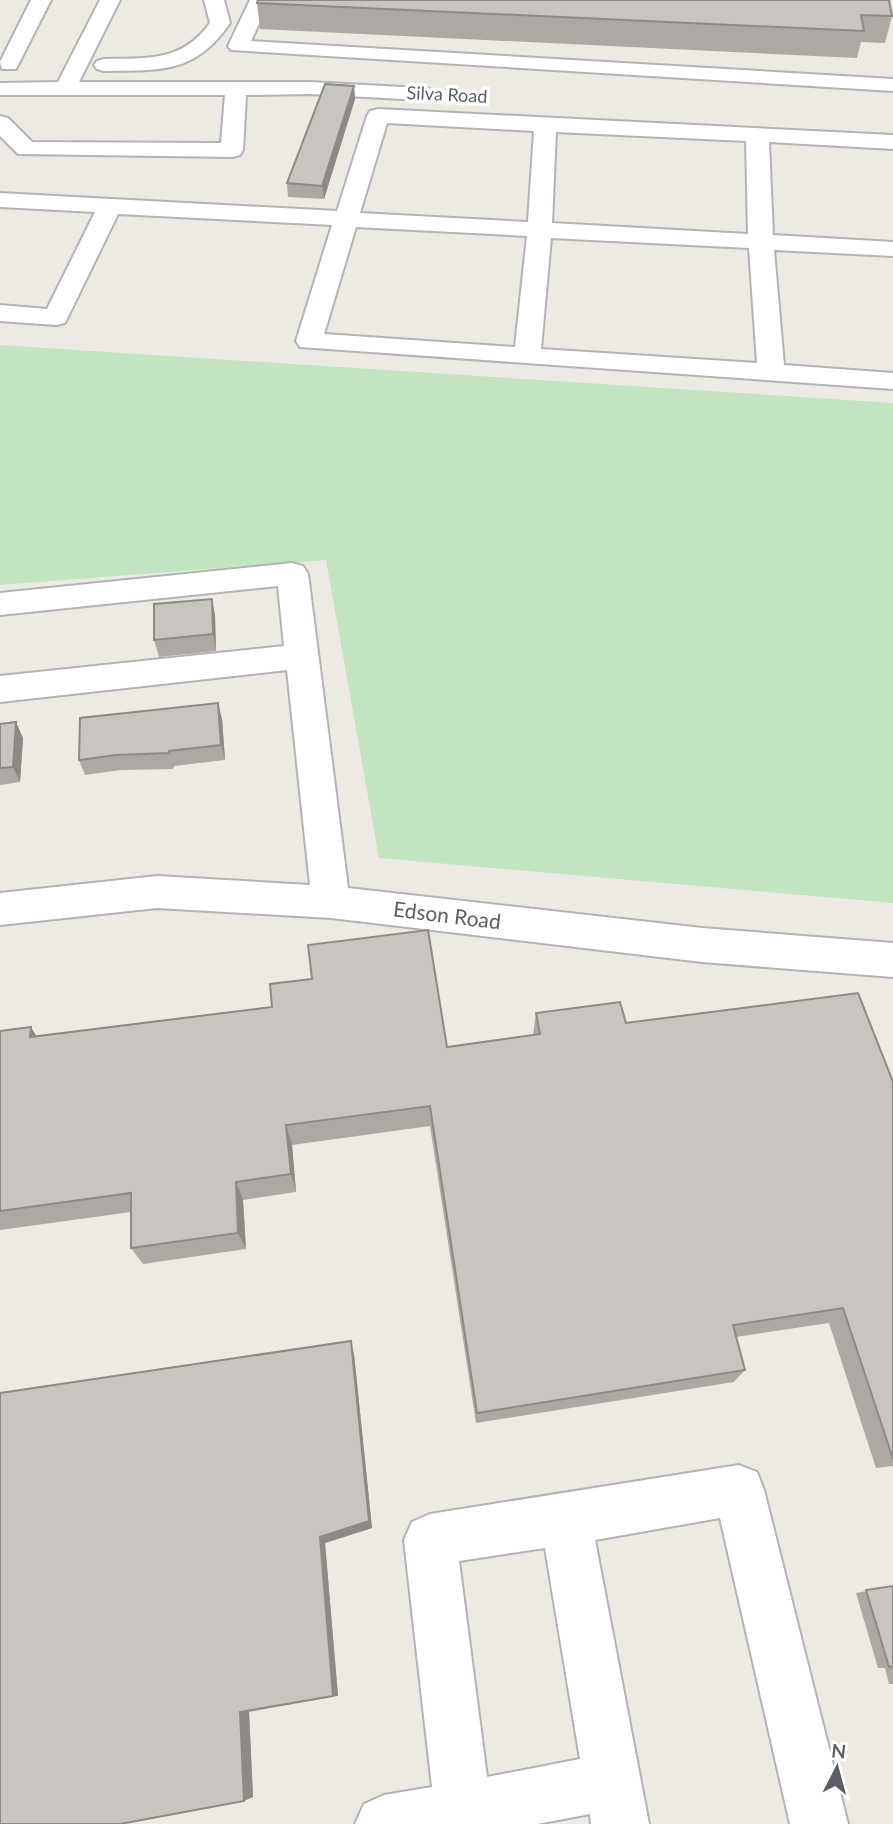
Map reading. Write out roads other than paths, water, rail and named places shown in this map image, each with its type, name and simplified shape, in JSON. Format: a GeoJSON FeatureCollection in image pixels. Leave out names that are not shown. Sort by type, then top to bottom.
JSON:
{"type":"FeatureCollection","features":[{"type":"Feature","properties":{"kind":"street"},"geometry":{"type":"LineString","coordinates":[[41,0],[4,65],[77,66],[176,60],[192,55],[211,38],[220,23],[215,0]]}},
{"type":"Feature","properties":{"kind":"street"},"geometry":{"type":"LineString","coordinates":[[65,89],[110,0]]}},
{"type":"Feature","properties":{"kind":"street"},"geometry":{"type":"LineString","coordinates":[[260,0],[238,46],[893,85]]}},
{"type":"Feature","properties":{"kind":"street"},"geometry":{"type":"LineString","coordinates":[[310,88],[324,51]]}},
{"type":"Feature","properties":{"kind":"street"},"geometry":{"type":"LineString","coordinates":[[702,96],[703,73]]}},
{"type":"Feature","properties":{"kind":"street"},"geometry":{"type":"LineString","coordinates":[[0,123],[26,149],[232,150],[236,88]]}},
{"type":"Feature","properties":{"kind":"street","name":"Silva Road"},"geometry":{"type":"LineString","coordinates":[[0,89],[310,88],[436,94]]}},
{"type":"Feature","properties":{"kind":"street"},"geometry":{"type":"LineString","coordinates":[[893,142],[378,116],[309,341],[893,381]]}},
{"type":"Feature","properties":{"kind":"street"},"geometry":{"type":"LineString","coordinates":[[527,356],[540,229],[545,124]]}},
{"type":"Feature","properties":{"kind":"street"},"geometry":{"type":"LineString","coordinates":[[757,135],[761,241],[771,373]]}},
{"type":"Feature","properties":{"kind":"street"},"geometry":{"type":"LineString","coordinates":[[0,200],[893,249]]}},
{"type":"Feature","properties":{"kind":"street"},"geometry":{"type":"LineString","coordinates":[[0,313],[56,317],[110,206]]}},
{"type":"Feature","properties":{"kind":"street"},"geometry":{"type":"LineString","coordinates":[[0,604],[292,574],[331,902]]}},
{"type":"Feature","properties":{"kind":"street"},"geometry":{"type":"LineString","coordinates":[[0,689],[302,656]]}},
{"type":"Feature","properties":{"kind":"street","name":"Edson Road"},"geometry":{"type":"LineString","coordinates":[[0,909],[157,892],[331,902],[702,945],[893,960]]}},
{"type":"Feature","properties":{"kind":"street"},"geometry":{"type":"LineString","coordinates":[[463,1810],[430,1540],[739,1490],[819,1824]]}},
{"type":"Feature","properties":{"kind":"street"},"geometry":{"type":"LineString","coordinates":[[384,1824],[463,1810],[616,1802],[566,1519]]}}]}
